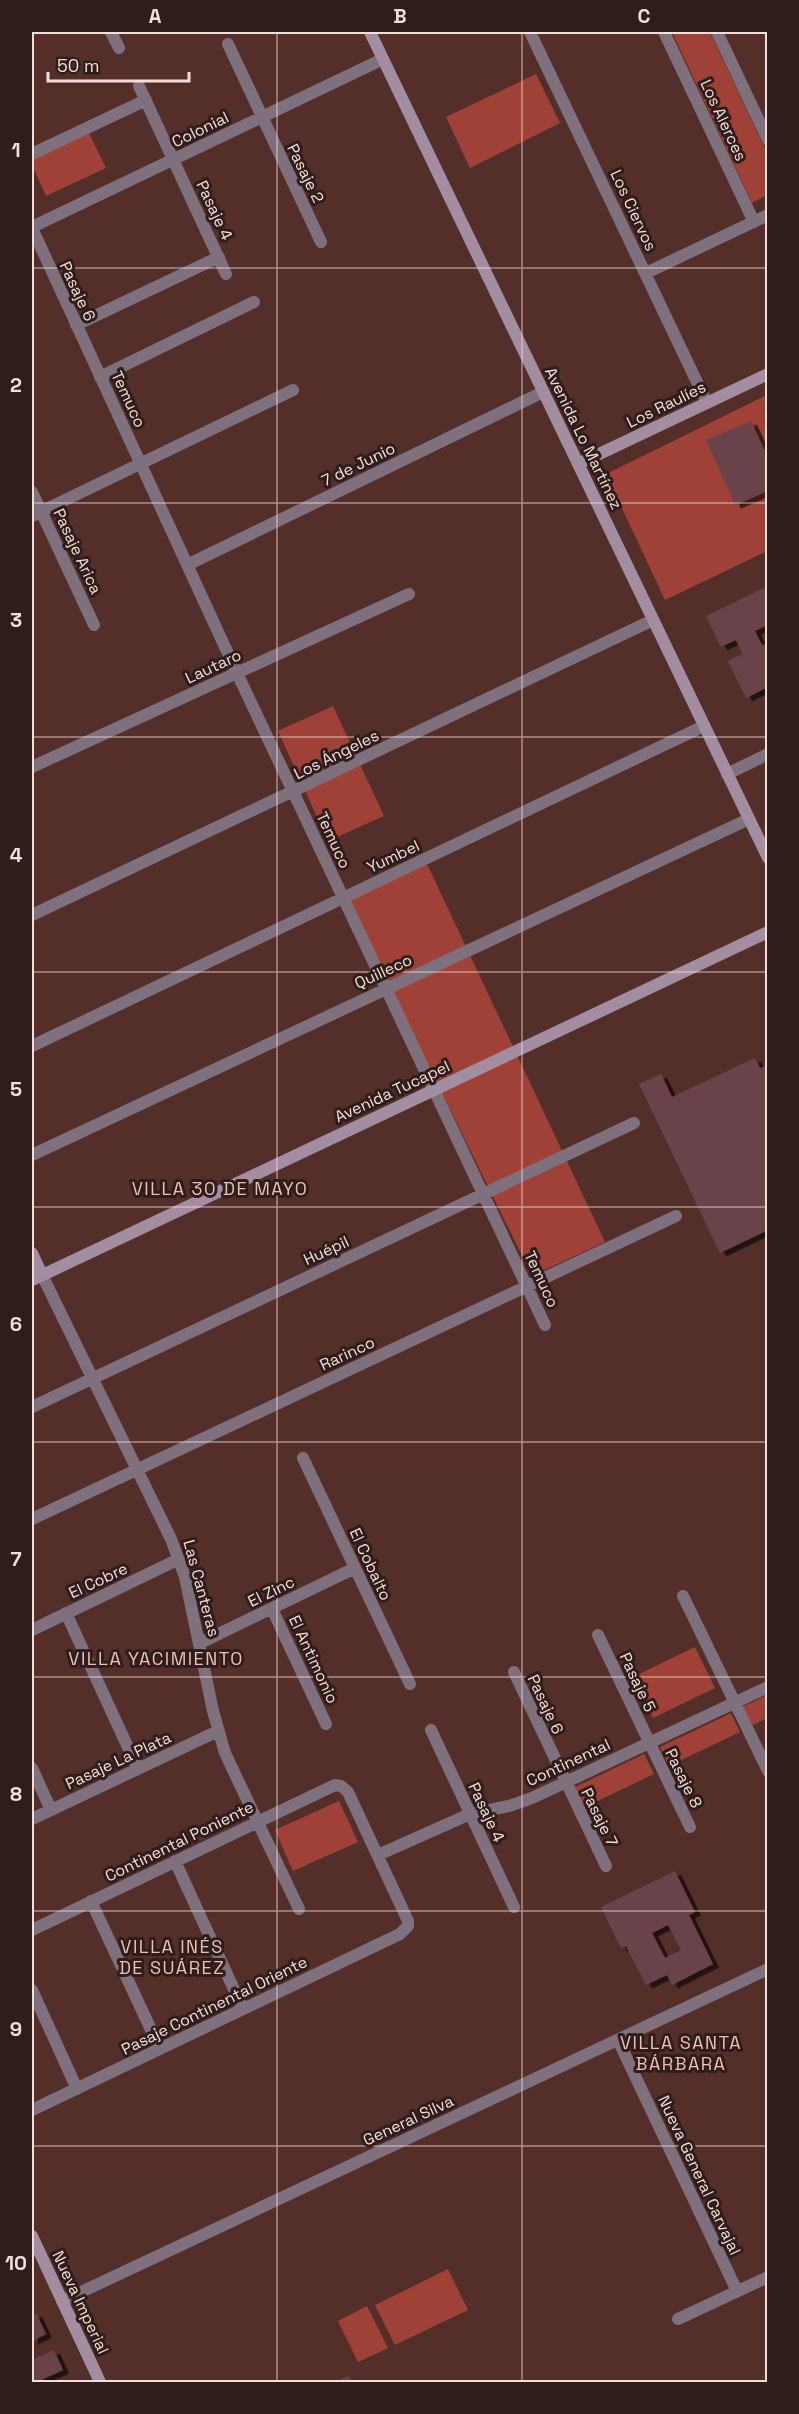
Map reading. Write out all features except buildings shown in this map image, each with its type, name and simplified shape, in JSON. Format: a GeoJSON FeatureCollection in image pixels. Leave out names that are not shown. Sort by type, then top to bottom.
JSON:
{"type":"FeatureCollection","features":[{"type":"Feature","properties":{"kind":"street"},"geometry":{"type":"LineString","coordinates":[[111,32],[119,48]]}},
{"type":"Feature","properties":{"kind":"street","name":"Avenida Lo Martínez"},"geometry":{"type":"LineString","coordinates":[[370,32],[768,858]]}},
{"type":"Feature","properties":{"kind":"street","name":"Los Ciervos"},"geometry":{"type":"LineString","coordinates":[[530,32],[707,403]]}},
{"type":"Feature","properties":{"kind":"street","name":"Los Alerces"},"geometry":{"type":"LineString","coordinates":[[664,32],[753,222]]}},
{"type":"Feature","properties":{"kind":"street","name":"Los Alerces"},"geometry":{"type":"LineString","coordinates":[[717,32],[768,140]]}},
{"type":"Feature","properties":{"kind":"street","name":"Pasaje 2"},"geometry":{"type":"LineString","coordinates":[[228,44],[321,242]]}},
{"type":"Feature","properties":{"kind":"street","name":"Colonial"},"geometry":{"type":"LineString","coordinates":[[32,228],[383,59]]}},
{"type":"Feature","properties":{"kind":"street","name":"Pasaje 4"},"geometry":{"type":"LineString","coordinates":[[139,86],[226,274]]}},
{"type":"Feature","properties":{"kind":"street"},"geometry":{"type":"LineString","coordinates":[[32,154],[146,99]]}},
{"type":"Feature","properties":{"kind":"street"},"geometry":{"type":"LineString","coordinates":[[646,273],[768,215]]}},
{"type":"Feature","properties":{"kind":"street","name":"Pasaje 6"},"geometry":{"type":"LineString","coordinates":[[32,228],[98,372]]}},
{"type":"Feature","properties":{"kind":"street"},"geometry":{"type":"LineString","coordinates":[[76,325],[219,257]]}},
{"type":"Feature","properties":{"kind":"street"},"geometry":{"type":"LineString","coordinates":[[98,372],[254,302]]}},
{"type":"Feature","properties":{"kind":"street","name":"Temuco"},"geometry":{"type":"LineString","coordinates":[[98,372],[237,673],[545,1325]]}},
{"type":"Feature","properties":{"kind":"street","name":"Los Raulíes"},"geometry":{"type":"LineString","coordinates":[[578,464],[768,374]]}},
{"type":"Feature","properties":{"kind":"street"},"geometry":{"type":"LineString","coordinates":[[36,514],[292,390]]}},
{"type":"Feature","properties":{"kind":"street","name":"7 de Junio"},"geometry":{"type":"LineString","coordinates":[[187,565],[543,392]]}},
{"type":"Feature","properties":{"kind":"street","name":"Pasaje Arica"},"geometry":{"type":"LineString","coordinates":[[32,492],[36,514],[94,625]]}},
{"type":"Feature","properties":{"kind":"street","name":"Lautaro"},"geometry":{"type":"LineString","coordinates":[[32,767],[409,594]]}},
{"type":"Feature","properties":{"kind":"street","name":"Los Ángeles"},"geometry":{"type":"LineString","coordinates":[[32,915],[653,620]]}},
{"type":"Feature","properties":{"kind":"street","name":"Yumbel"},"geometry":{"type":"LineString","coordinates":[[32,1046],[704,726]]}},
{"type":"Feature","properties":{"kind":"street"},"geometry":{"type":"LineString","coordinates":[[727,774],[768,754]]}},
{"type":"Feature","properties":{"kind":"street","name":"Quilleco"},"geometry":{"type":"LineString","coordinates":[[32,1155],[749,819]]}},
{"type":"Feature","properties":{"kind":"street","name":"Avenida Tucapel"},"geometry":{"type":"LineString","coordinates":[[37,1277],[768,932]]}},
{"type":"Feature","properties":{"kind":"street","name":"Huépil"},"geometry":{"type":"LineString","coordinates":[[32,1407],[634,1123]]}},
{"type":"Feature","properties":{"kind":"street","name":"Rarinco"},"geometry":{"type":"LineString","coordinates":[[32,1519],[676,1216]]}},
{"type":"Feature","properties":{"kind":"street","name":"Las Canteras"},"geometry":{"type":"LineString","coordinates":[[32,1253],[37,1277],[94,1378],[179,1559],[225,1753],[299,1909]]}},
{"type":"Feature","properties":{"kind":"street","name":"El Cobalto"},"geometry":{"type":"LineString","coordinates":[[303,1458],[410,1684]]}},
{"type":"Feature","properties":{"kind":"street","name":"El Cobre"},"geometry":{"type":"LineString","coordinates":[[32,1630],[179,1559]]}},
{"type":"Feature","properties":{"kind":"street","name":"El Zinc"},"geometry":{"type":"LineString","coordinates":[[200,1643],[355,1569]]}},
{"type":"Feature","properties":{"kind":"street"},"geometry":{"type":"LineString","coordinates":[[684,1596],[768,1771]]}},
{"type":"Feature","properties":{"kind":"street","name":"El Antimonio"},"geometry":{"type":"LineString","coordinates":[[272,1609],[326,1724]]}},
{"type":"Feature","properties":{"kind":"street"},"geometry":{"type":"LineString","coordinates":[[66,1613],[138,1769]]}},
{"type":"Feature","properties":{"kind":"street","name":"Pasaje 5"},"geometry":{"type":"LineString","coordinates":[[598,1635],[648,1743]]}},
{"type":"Feature","properties":{"kind":"street","name":"Pasaje 6"},"geometry":{"type":"LineString","coordinates":[[514,1672],[564,1782]]}},
{"type":"Feature","properties":{"kind":"street","name":"Continental"},"geometry":{"type":"LineString","coordinates":[[378,1855],[470,1814],[521,1802],[768,1687]]}},
{"type":"Feature","properties":{"kind":"street","name":"Pasaje 4"},"geometry":{"type":"LineString","coordinates":[[431,1730],[514,1907]]}},
{"type":"Feature","properties":{"kind":"street","name":"Pasaje La Plata"},"geometry":{"type":"LineString","coordinates":[[32,1819],[218,1731]]}},
{"type":"Feature","properties":{"kind":"street","name":"Pasaje 8"},"geometry":{"type":"LineString","coordinates":[[648,1743],[690,1827]]}},
{"type":"Feature","properties":{"kind":"street"},"geometry":{"type":"LineString","coordinates":[[32,1768],[51,1810]]}},
{"type":"Feature","properties":{"kind":"street","name":"Pasaje 7"},"geometry":{"type":"LineString","coordinates":[[564,1782],[606,1866]]}},
{"type":"Feature","properties":{"kind":"street","name":"Continental Poniente"},"geometry":{"type":"LineString","coordinates":[[32,1930],[330,1787],[341,1786],[348,1792],[378,1855]]}},
{"type":"Feature","properties":{"kind":"street","name":"Pasaje Continental Oriente"},"geometry":{"type":"LineString","coordinates":[[32,2110],[400,1934],[408,1926],[407,1916],[378,1855]]}},
{"type":"Feature","properties":{"kind":"street"},"geometry":{"type":"LineString","coordinates":[[175,1861],[243,2009]]}},
{"type":"Feature","properties":{"kind":"street"},"geometry":{"type":"LineString","coordinates":[[91,1901],[160,2049]]}},
{"type":"Feature","properties":{"kind":"street","name":"General Silva"},"geometry":{"type":"LineString","coordinates":[[62,2301],[768,1969]]}},
{"type":"Feature","properties":{"kind":"street"},"geometry":{"type":"LineString","coordinates":[[32,1990],[77,2089]]}},
{"type":"Feature","properties":{"kind":"street","name":"Nueva General Carvajal"},"geometry":{"type":"LineString","coordinates":[[618,2040],[737,2291]]}},
{"type":"Feature","properties":{"kind":"street","name":"Nueva Imperial"},"geometry":{"type":"LineString","coordinates":[[32,2236],[98,2382]]}},
{"type":"Feature","properties":{"kind":"street"},"geometry":{"type":"LineString","coordinates":[[678,2319],[768,2277]]}},
{"type":"Feature","properties":{"kind":"shaded area"},"geometry":{"type":"Polygon","coordinates":[[[672,32],[710,32],[767,153],[767,195],[752,203],[672,32]]]}},
{"type":"Feature","properties":{"kind":"shaded area"},"geometry":{"type":"Polygon","coordinates":[[[536,74],[560,123],[470,168],[446,117],[536,74]]]}},
{"type":"Feature","properties":{"kind":"shaded area"},"geometry":{"type":"Polygon","coordinates":[[[88,131],[106,168],[46,196],[32,165],[32,158],[88,131]]]}},
{"type":"Feature","properties":{"kind":"shaded area"},"geometry":{"type":"Polygon","coordinates":[[[767,395],[767,551],[665,600],[606,474],[767,395]]]}},
{"type":"Feature","properties":{"kind":"shaded area"},"geometry":{"type":"Polygon","coordinates":[[[333,706],[384,816],[328,841],[278,731],[333,706]]]}},
{"type":"Feature","properties":{"kind":"shaded area"},"geometry":{"type":"Polygon","coordinates":[[[427,864],[605,1242],[532,1276],[348,901],[427,864]]]}},
{"type":"Feature","properties":{"kind":"shaded area"},"geometry":{"type":"Polygon","coordinates":[[[695,1647],[715,1688],[653,1718],[633,1677],[695,1647]]]}},
{"type":"Feature","properties":{"kind":"shaded area"},"geometry":{"type":"Polygon","coordinates":[[[767,1695],[767,1718],[751,1726],[742,1707],[767,1695]]]}},
{"type":"Feature","properties":{"kind":"shaded area"},"geometry":{"type":"Polygon","coordinates":[[[731,1713],[740,1732],[669,1766],[660,1747],[731,1713]]]}},
{"type":"Feature","properties":{"kind":"shaded area"},"geometry":{"type":"Polygon","coordinates":[[[644,1754],[654,1774],[583,1808],[573,1788],[644,1754]]]}},
{"type":"Feature","properties":{"kind":"shaded area"},"geometry":{"type":"Polygon","coordinates":[[[339,1801],[358,1842],[293,1871],[275,1830],[339,1801]]]}},
{"type":"Feature","properties":{"kind":"shaded area"},"geometry":{"type":"Polygon","coordinates":[[[448,2269],[468,2310],[395,2345],[375,2305],[448,2269]]]}},
{"type":"Feature","properties":{"kind":"shaded area"},"geometry":{"type":"Polygon","coordinates":[[[367,2306],[388,2348],[358,2362],[338,2321],[367,2306]]]}},
{"type":"Feature","properties":{"kind":"district","name":"VILLA 30 DE MAYO"},"geometry":{"type":"Point","coordinates":[220,1189]}},
{"type":"Feature","properties":{"kind":"district","name":"VILLA YACIMIENTO"},"geometry":{"type":"Point","coordinates":[156,1659]}},
{"type":"Feature","properties":{"kind":"district","name":"VILLA INÉS DE SUÁREZ"},"geometry":{"type":"Point","coordinates":[172,1957]}},
{"type":"Feature","properties":{"kind":"district","name":"VILLA SANTA BÁRBARA"},"geometry":{"type":"Point","coordinates":[681,2053]}}]}
